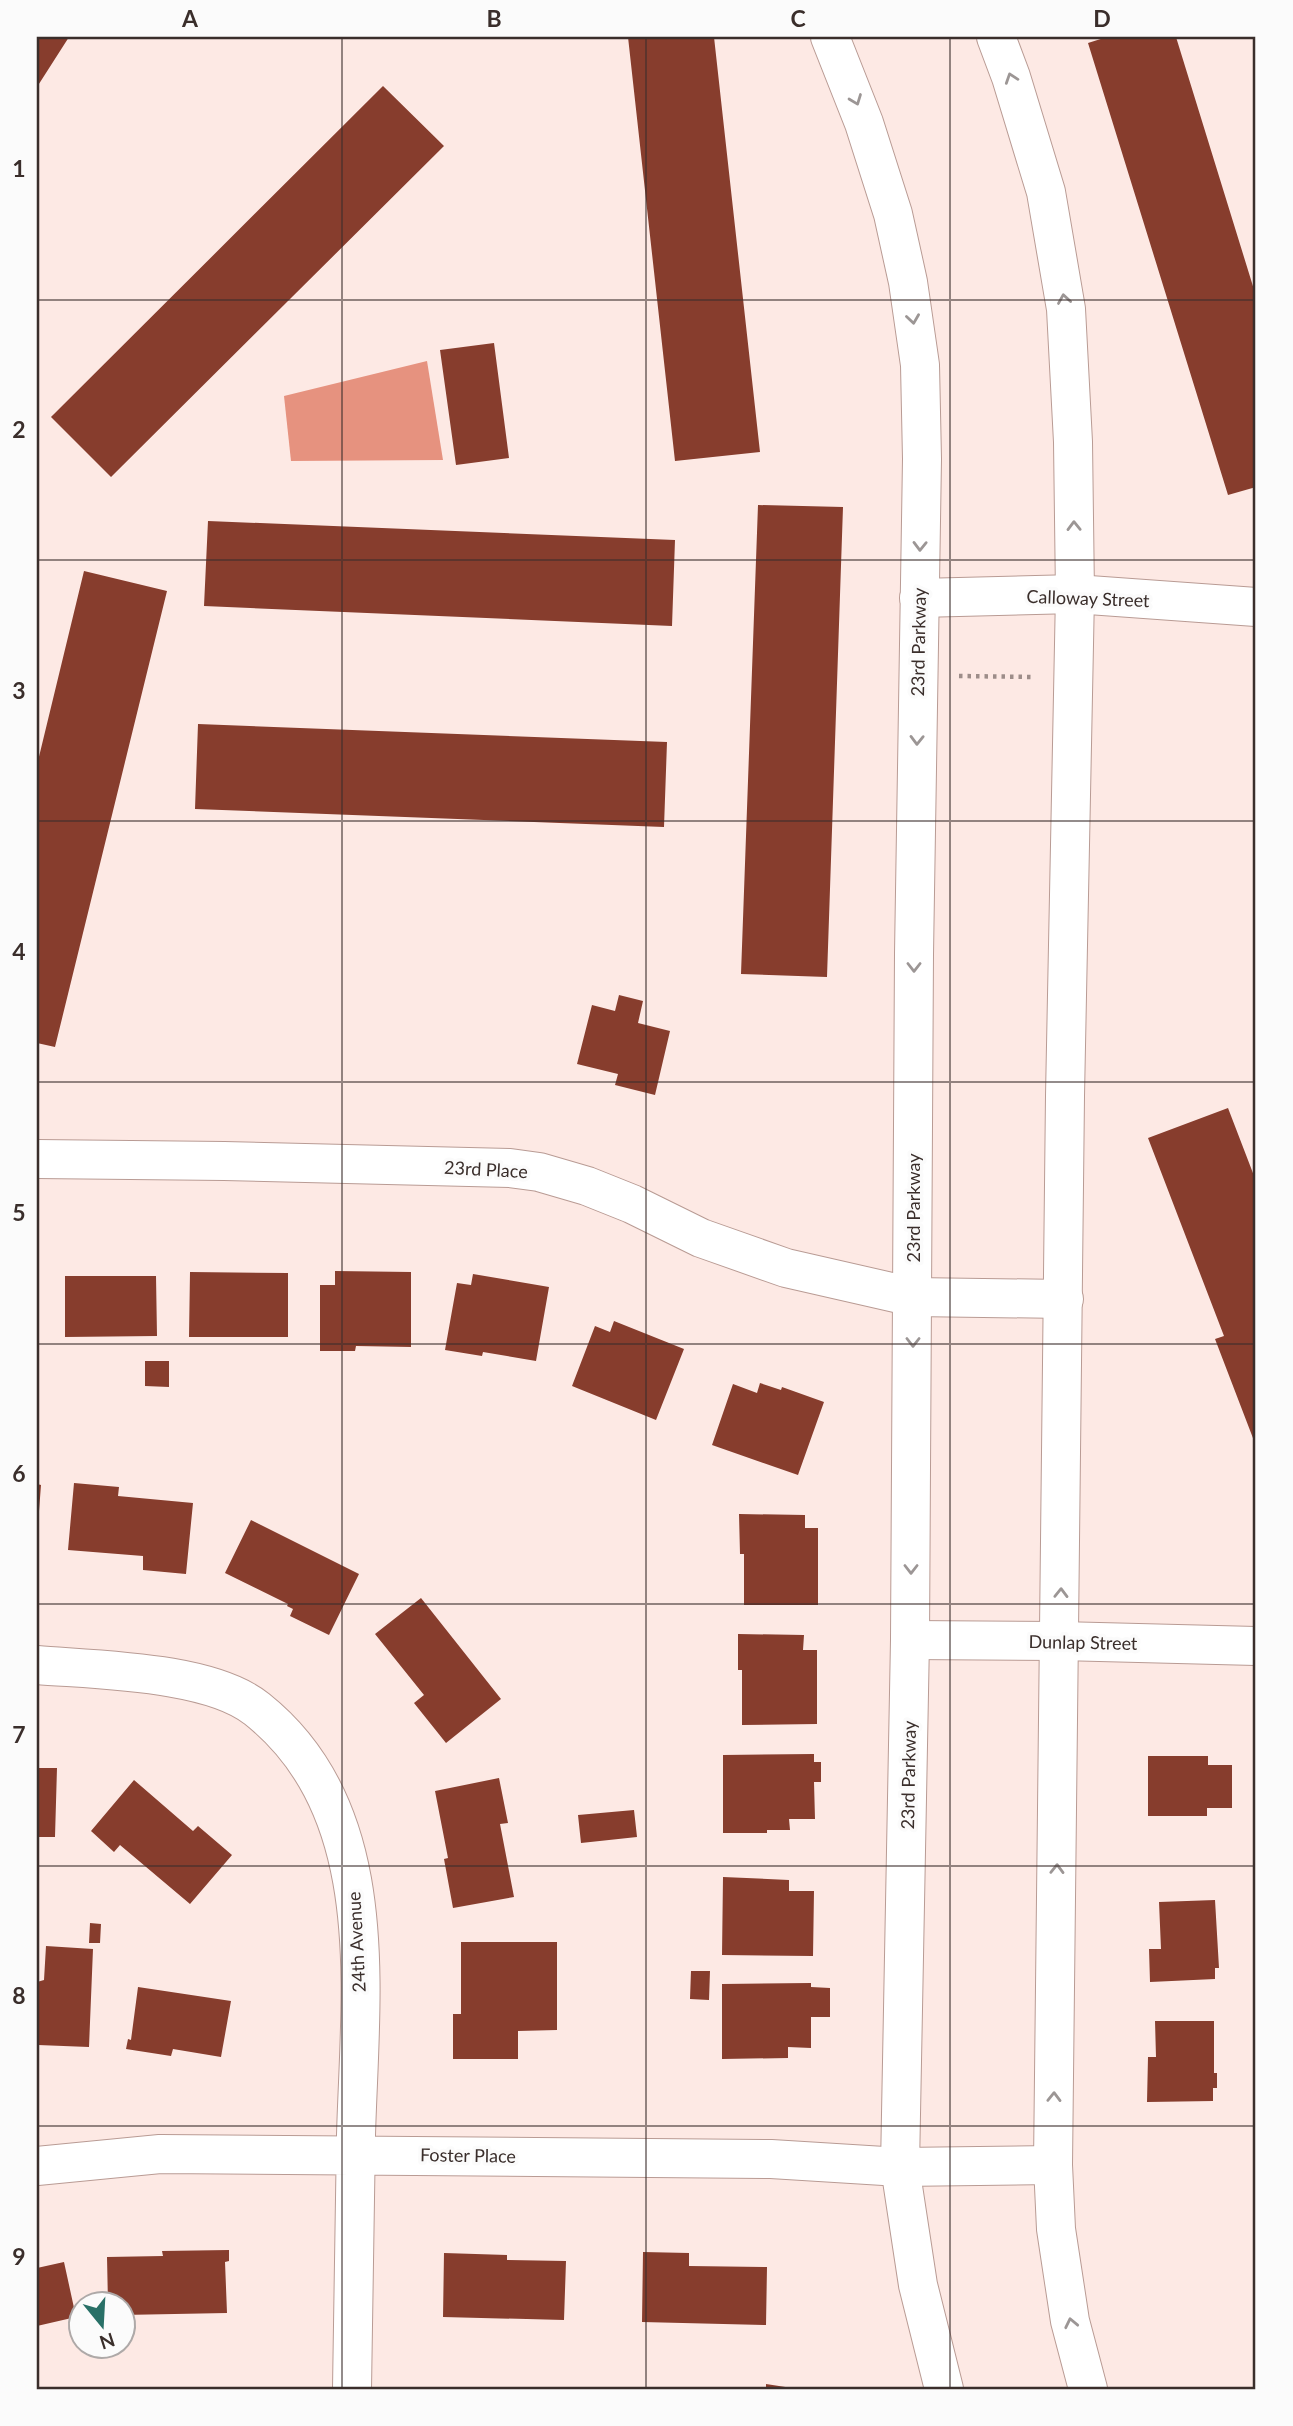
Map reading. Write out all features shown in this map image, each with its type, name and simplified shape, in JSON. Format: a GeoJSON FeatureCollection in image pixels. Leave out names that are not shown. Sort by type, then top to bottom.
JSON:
{"type":"FeatureCollection","features":[{"type":"Feature","properties":{"kind":"street","name":"23rd Parkway"},"geometry":{"type":"LineString","coordinates":[[830,37],[864,123],[893,214],[908,282],[920,378],[922,459],[914,954],[910,1640],[900,2167],[918,2285],[944,2389]]}},
{"type":"Feature","properties":{"kind":"street"},"geometry":{"type":"LineString","coordinates":[[996,37],[1046,192],[1066,309],[1073,442],[1075,594],[1065,1096],[1053,2165],[1056,2229],[1068,2308],[1088,2389]]}},
{"type":"Feature","properties":{"kind":"street","name":"Calloway Street"},"geometry":{"type":"LineString","coordinates":[[919,598],[1075,594],[1256,607]]}},
{"type":"Feature","properties":{"kind":"street","name":"23rd Place"},"geometry":{"type":"LineString","coordinates":[[37,1159],[510,1168],[539,1172],[587,1186],[632,1204],[701,1238],[769,1264],[913,1297],[1064,1299]]}},
{"type":"Feature","properties":{"kind":"street","name":"Dunlap Street"},"geometry":{"type":"LineString","coordinates":[[910,1640],[1256,1646]]}},
{"type":"Feature","properties":{"kind":"street","name":"24th Avenue"},"geometry":{"type":"LineString","coordinates":[[37,1665],[187,1680],[225,1691],[257,1709],[307,1762],[335,1816],[354,1887],[358,1919],[352,2389]]}},
{"type":"Feature","properties":{"kind":"street","name":"Foster Place"},"geometry":{"type":"LineString","coordinates":[[37,2166],[160,2154],[771,2159],[900,2167],[1053,2165]]}},
{"type":"Feature","properties":{"kind":"path"},"geometry":{"type":"LineString","coordinates":[[953,676],[1046,678]]}},
{"type":"Feature","properties":{"kind":"shaded area"},"geometry":{"type":"Polygon","coordinates":[[[427,361],[443,460],[291,461],[284,396],[427,361]]]}},
{"type":"Feature","properties":{"kind":"building"},"geometry":{"type":"Polygon","coordinates":[[[37,37],[69,37],[37,87],[37,37]]]}},
{"type":"Feature","properties":{"kind":"building"},"geometry":{"type":"Polygon","coordinates":[[[628,37],[714,37],[760,452],[675,461],[628,37]]]}},
{"type":"Feature","properties":{"kind":"building"},"geometry":{"type":"Polygon","coordinates":[[[1107,37],[1176,37],[1256,296],[1256,487],[1228,495],[1088,43],[1107,37]]]}},
{"type":"Feature","properties":{"kind":"building"},"geometry":{"type":"Polygon","coordinates":[[[383,86],[444,146],[111,477],[51,417],[383,86]]]}},
{"type":"Feature","properties":{"kind":"building"},"geometry":{"type":"Polygon","coordinates":[[[494,343],[509,458],[456,465],[440,350],[494,343]]]}},
{"type":"Feature","properties":{"kind":"building"},"geometry":{"type":"Polygon","coordinates":[[[758,505],[843,507],[827,977],[741,974],[758,505]]]}},
{"type":"Feature","properties":{"kind":"building"},"geometry":{"type":"Polygon","coordinates":[[[208,521],[675,540],[672,626],[204,606],[208,521]]]}},
{"type":"Feature","properties":{"kind":"building"},"geometry":{"type":"Polygon","coordinates":[[[84,571],[167,591],[55,1047],[37,1043],[37,765],[84,571]]]}},
{"type":"Feature","properties":{"kind":"building"},"geometry":{"type":"Polygon","coordinates":[[[198,724],[667,742],[664,827],[195,809],[198,724]]]}},
{"type":"Feature","properties":{"kind":"building"},"geometry":{"type":"Polygon","coordinates":[[[619,995],[643,1001],[638,1023],[670,1031],[655,1095],[615,1085],[618,1074],[577,1064],[592,1005],[615,1011],[619,995]]]}},
{"type":"Feature","properties":{"kind":"building"},"geometry":{"type":"Polygon","coordinates":[[[1228,1108],[1256,1181],[1256,1446],[1215,1339],[1224,1336],[1148,1138],[1228,1108]]]}},
{"type":"Feature","properties":{"kind":"building"},"geometry":{"type":"Polygon","coordinates":[[[335,1271],[411,1272],[411,1347],[356,1346],[355,1351],[320,1351],[320,1285],[335,1285],[335,1271]]]}},
{"type":"Feature","properties":{"kind":"building"},"geometry":{"type":"Polygon","coordinates":[[[190,1272],[288,1273],[288,1337],[189,1337],[190,1272]]]}},
{"type":"Feature","properties":{"kind":"building"},"geometry":{"type":"Polygon","coordinates":[[[473,1274],[549,1287],[536,1361],[483,1352],[482,1356],[445,1350],[457,1283],[471,1285],[473,1274]]]}},
{"type":"Feature","properties":{"kind":"building"},"geometry":{"type":"Polygon","coordinates":[[[65,1276],[156,1276],[157,1336],[65,1337],[65,1276]]]}},
{"type":"Feature","properties":{"kind":"building"},"geometry":{"type":"Polygon","coordinates":[[[614,1321],[684,1349],[656,1420],[572,1386],[595,1326],[610,1332],[614,1321]]]}},
{"type":"Feature","properties":{"kind":"building"},"geometry":{"type":"Polygon","coordinates":[[[145,1361],[169,1361],[169,1387],[145,1386],[145,1361]]]}},
{"type":"Feature","properties":{"kind":"building"},"geometry":{"type":"Polygon","coordinates":[[[760,1383],[781,1390],[782,1387],[824,1402],[798,1475],[712,1445],[733,1384],[757,1393],[760,1383]]]}},
{"type":"Feature","properties":{"kind":"building"},"geometry":{"type":"Polygon","coordinates":[[[74,1483],[119,1487],[118,1496],[193,1503],[186,1574],[143,1570],[143,1556],[68,1550],[74,1483]]]}},
{"type":"Feature","properties":{"kind":"building"},"geometry":{"type":"Polygon","coordinates":[[[37,1484],[41,1485],[39,1511],[37,1511],[37,1484]]]}},
{"type":"Feature","properties":{"kind":"building"},"geometry":{"type":"Polygon","coordinates":[[[739,1514],[805,1515],[805,1528],[818,1528],[818,1605],[744,1605],[744,1554],[740,1554],[739,1514]]]}},
{"type":"Feature","properties":{"kind":"building"},"geometry":{"type":"Polygon","coordinates":[[[251,1520],[359,1574],[329,1635],[290,1616],[293,1609],[287,1606],[288,1604],[225,1573],[251,1520]]]}},
{"type":"Feature","properties":{"kind":"building"},"geometry":{"type":"Polygon","coordinates":[[[421,1598],[501,1699],[446,1743],[414,1703],[424,1695],[375,1634],[421,1598]]]}},
{"type":"Feature","properties":{"kind":"building"},"geometry":{"type":"Polygon","coordinates":[[[738,1634],[804,1635],[803,1650],[817,1650],[817,1724],[742,1725],[742,1670],[738,1670],[738,1634]]]}},
{"type":"Feature","properties":{"kind":"building"},"geometry":{"type":"Polygon","coordinates":[[[814,1754],[814,1762],[821,1762],[821,1782],[814,1782],[815,1819],[789,1819],[790,1830],[723,1833],[723,1755],[814,1754]]]}},
{"type":"Feature","properties":{"kind":"building"},"geometry":{"type":"Polygon","coordinates":[[[1148,1756],[1208,1756],[1208,1765],[1232,1765],[1232,1808],[1207,1808],[1207,1816],[1148,1816],[1148,1756]]]}},
{"type":"Feature","properties":{"kind":"building"},"geometry":{"type":"Polygon","coordinates":[[[37,1768],[57,1768],[55,1837],[37,1837],[37,1768]]]}},
{"type":"Feature","properties":{"kind":"building"},"geometry":{"type":"Polygon","coordinates":[[[499,1778],[508,1823],[500,1824],[514,1897],[453,1908],[444,1859],[448,1858],[435,1791],[499,1778]]]}},
{"type":"Feature","properties":{"kind":"building"},"geometry":{"type":"Polygon","coordinates":[[[134,1780],[193,1831],[198,1826],[232,1855],[190,1904],[120,1845],[114,1852],[91,1831],[134,1780]]]}},
{"type":"Feature","properties":{"kind":"building"},"geometry":{"type":"Polygon","coordinates":[[[634,1810],[637,1837],[581,1843],[578,1815],[634,1810]]]}},
{"type":"Feature","properties":{"kind":"building"},"geometry":{"type":"Polygon","coordinates":[[[723,1877],[789,1880],[789,1891],[814,1891],[813,1956],[722,1955],[723,1877]]]}},
{"type":"Feature","properties":{"kind":"building"},"geometry":{"type":"Polygon","coordinates":[[[1215,1900],[1219,1968],[1215,1968],[1215,1979],[1150,1982],[1149,1949],[1161,1949],[1159,1902],[1215,1900]]]}},
{"type":"Feature","properties":{"kind":"building"},"geometry":{"type":"Polygon","coordinates":[[[90,1923],[101,1924],[100,1943],[89,1943],[90,1923]]]}},
{"type":"Feature","properties":{"kind":"building"},"geometry":{"type":"Polygon","coordinates":[[[461,1942],[557,1942],[557,2030],[518,2031],[518,2059],[453,2059],[453,2014],[461,2014],[461,1942]]]}},
{"type":"Feature","properties":{"kind":"building"},"geometry":{"type":"Polygon","coordinates":[[[46,1946],[93,1949],[89,2047],[38,2045],[37,1982],[44,1980],[46,1946]]]}},
{"type":"Feature","properties":{"kind":"building"},"geometry":{"type":"Polygon","coordinates":[[[691,1971],[710,1971],[709,2000],[690,1999],[691,1971]]]}},
{"type":"Feature","properties":{"kind":"building"},"geometry":{"type":"Polygon","coordinates":[[[811,1983],[811,1987],[830,1988],[830,2017],[811,2017],[811,2048],[788,2047],[788,2058],[722,2059],[722,1984],[811,1983]]]}},
{"type":"Feature","properties":{"kind":"building"},"geometry":{"type":"Polygon","coordinates":[[[138,1987],[231,2001],[221,2057],[173,2049],[171,2056],[126,2049],[128,2039],[131,2040],[138,1987]]]}},
{"type":"Feature","properties":{"kind":"building"},"geometry":{"type":"Polygon","coordinates":[[[1155,2021],[1214,2021],[1214,2073],[1217,2073],[1217,2088],[1213,2088],[1213,2101],[1147,2102],[1148,2057],[1156,2057],[1155,2021]]]}},
{"type":"Feature","properties":{"kind":"building"},"geometry":{"type":"Polygon","coordinates":[[[229,2250],[229,2261],[225,2262],[227,2313],[136,2315],[136,2290],[108,2290],[107,2257],[163,2256],[162,2251],[229,2250]]]}},
{"type":"Feature","properties":{"kind":"building"},"geometry":{"type":"Polygon","coordinates":[[[643,2252],[689,2253],[689,2266],[767,2267],[766,2325],[642,2322],[643,2252]]]}},
{"type":"Feature","properties":{"kind":"building"},"geometry":{"type":"Polygon","coordinates":[[[444,2253],[507,2255],[507,2260],[566,2261],[564,2320],[443,2317],[444,2253]]]}},
{"type":"Feature","properties":{"kind":"building"},"geometry":{"type":"Polygon","coordinates":[[[64,2262],[70,2290],[66,2290],[66,2319],[37,2326],[37,2268],[64,2262]]]}},
{"type":"Feature","properties":{"kind":"building"},"geometry":{"type":"Polygon","coordinates":[[[766,2384],[792,2388],[792,2389],[766,2389],[766,2384]]]}}]}
